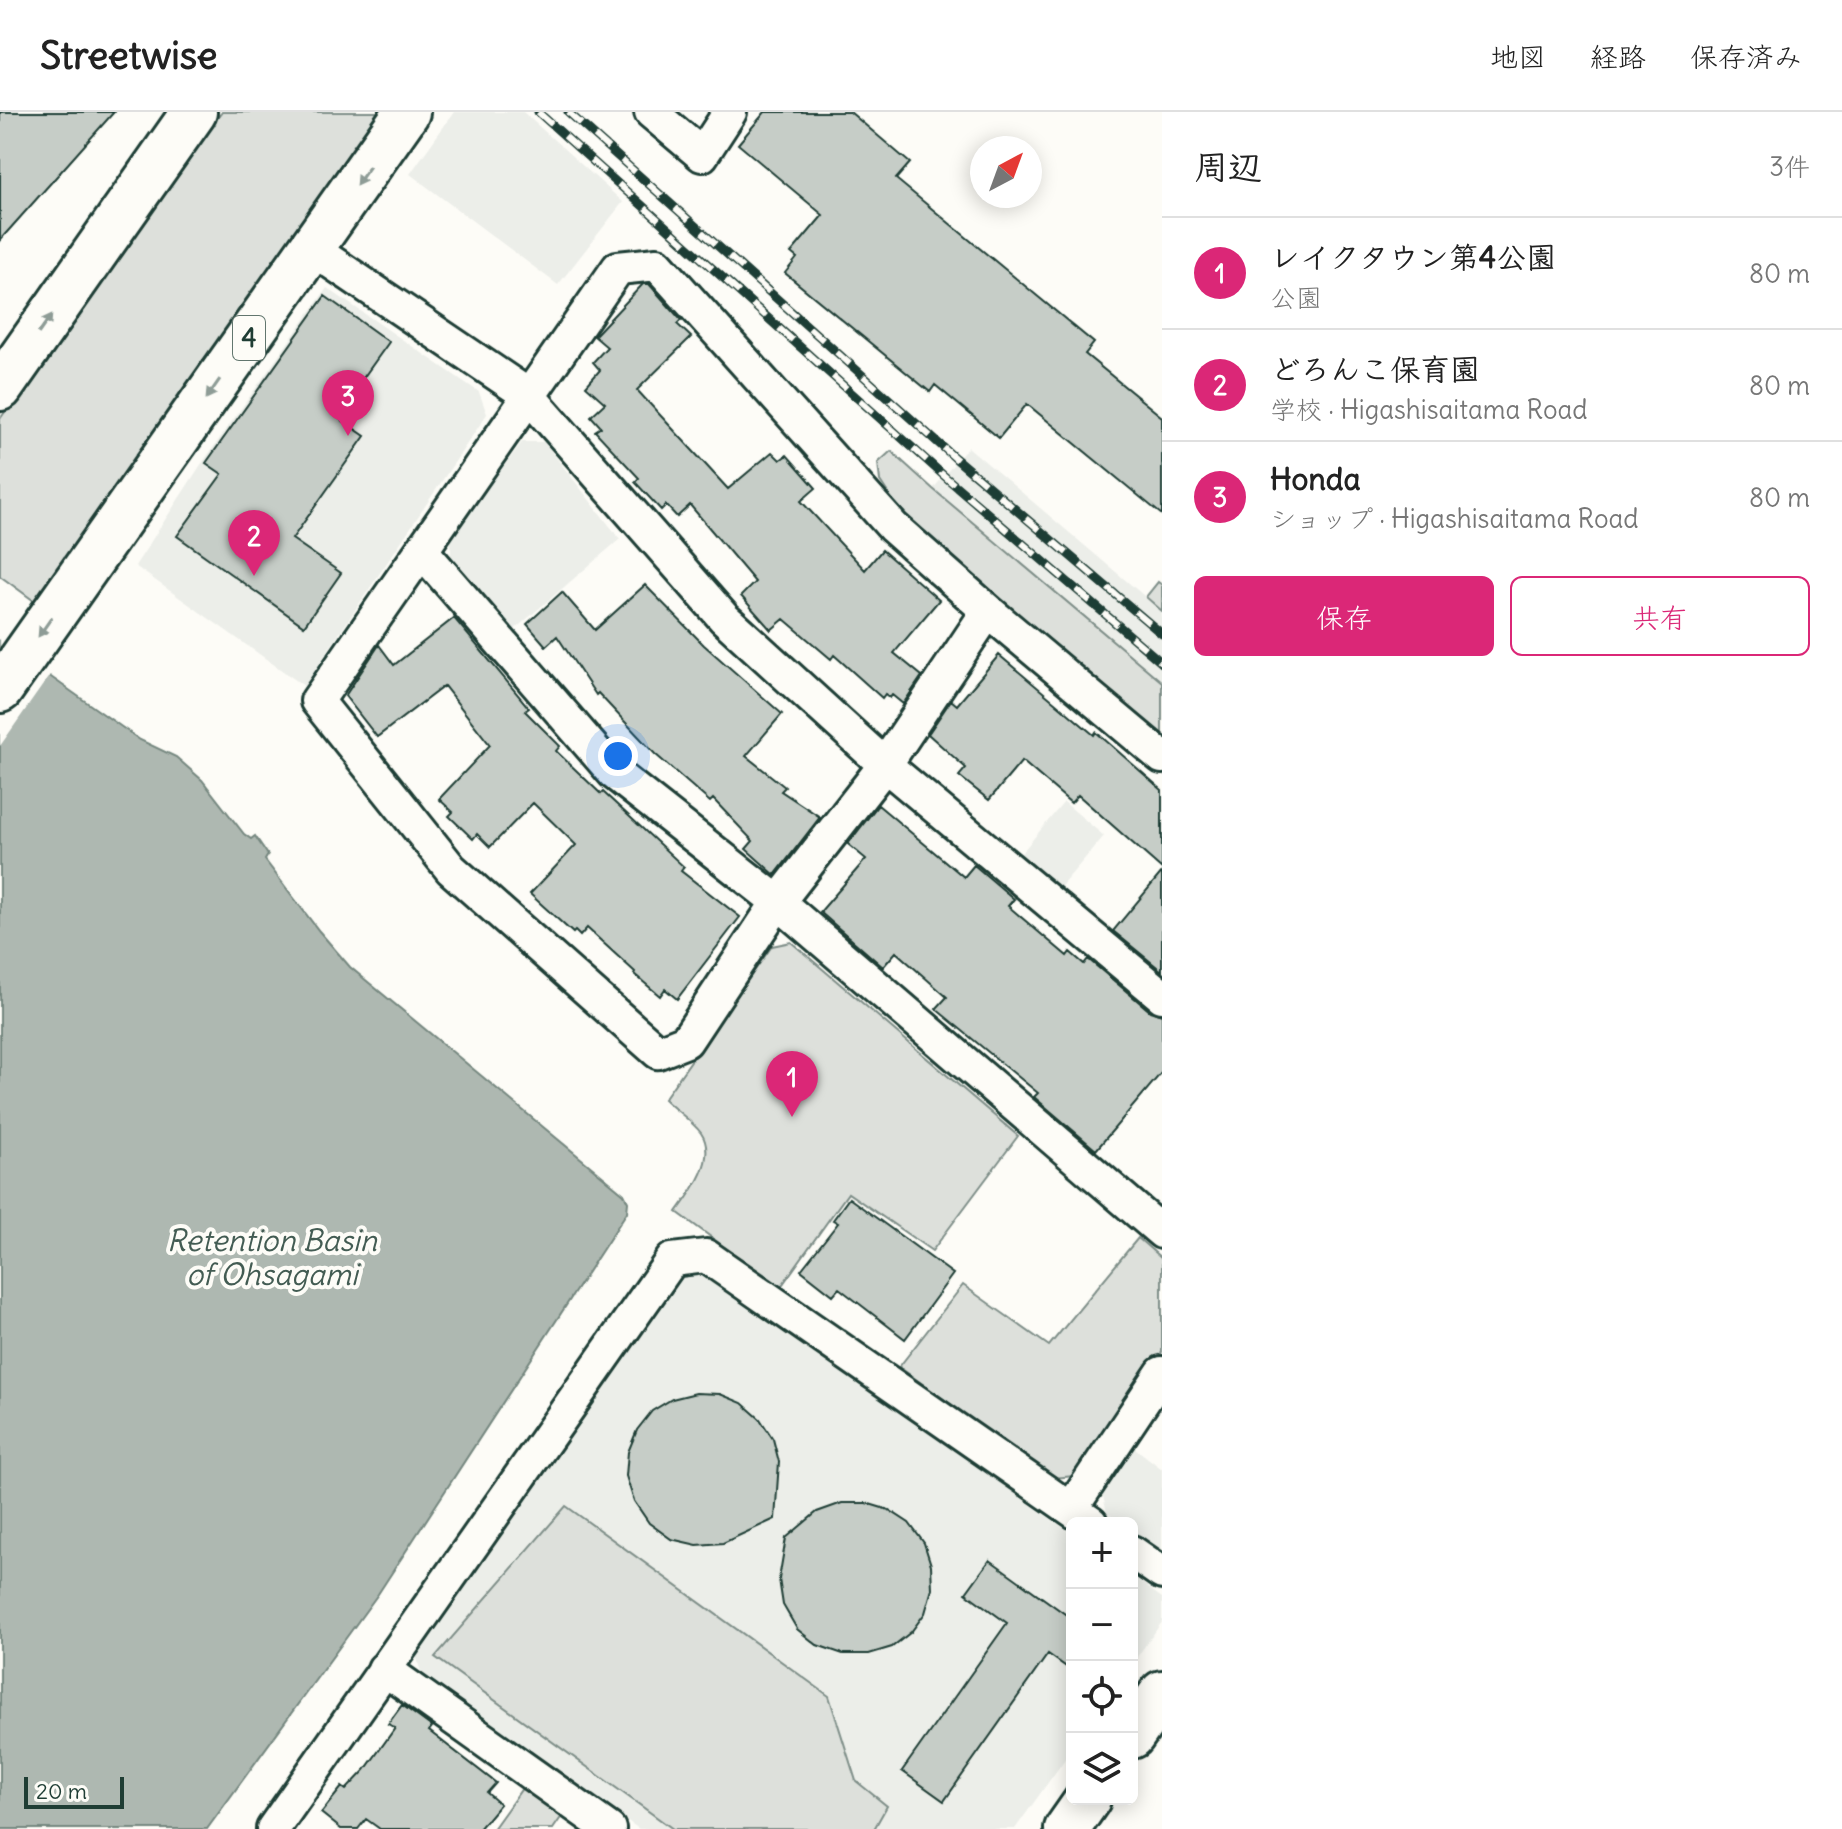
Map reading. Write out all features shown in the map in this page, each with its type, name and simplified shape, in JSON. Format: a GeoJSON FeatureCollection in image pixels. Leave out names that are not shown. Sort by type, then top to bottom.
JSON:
{"type":"FeatureCollection","features":[{"type":"Feature","properties":{"kind":"main road"},"geometry":{"type":"LineString","coordinates":[[0,388],[194,112]]}},
{"type":"Feature","properties":{"kind":"main road","name":"4"},"geometry":{"type":"LineString","coordinates":[[0,690],[407,112]]}},
{"type":"Feature","properties":{"kind":"main road"},"geometry":{"type":"LineString","coordinates":[[1134,1733],[1162,1693]]}},
{"type":"Feature","properties":{"kind":"main road"},"geometry":{"type":"LineString","coordinates":[[1067,1829],[1084,1805]]}},
{"type":"Feature","properties":{"kind":"street"},"geometry":{"type":"LineString","coordinates":[[651,112],[702,155],[730,112]]}},
{"type":"Feature","properties":{"kind":"street"},"geometry":{"type":"LineString","coordinates":[[312,249],[528,395],[724,618],[885,765],[1162,996]]}},
{"type":"Feature","properties":{"kind":"street"},"geometry":{"type":"LineString","coordinates":[[988,611],[885,765],[778,902],[686,1041],[658,1052],[451,869],[317,701],[618,268],[657,264],[893,527],[1162,757]]}},
{"type":"Feature","properties":{"kind":"street"},"geometry":{"type":"LineString","coordinates":[[422,551],[614,773],[778,902],[1162,1232]]}},
{"type":"Feature","properties":{"kind":"street"},"geometry":{"type":"LineString","coordinates":[[287,1824],[384,1669],[672,1260],[706,1256],[1081,1516],[1162,1373]]}},
{"type":"Feature","properties":{"kind":"street"},"geometry":{"type":"LineString","coordinates":[[1138,1556],[1162,1573]]}},
{"type":"Feature","properties":{"kind":"street"},"geometry":{"type":"LineString","coordinates":[[384,1669],[609,1829]]}},
{"type":"Feature","properties":{"kind":"shaded area"},"geometry":{"type":"Polygon","coordinates":[[[222,112],[387,112],[37,603],[0,576],[0,419],[222,112]]]}},
{"type":"Feature","properties":{"kind":"shaded area"},"geometry":{"type":"Polygon","coordinates":[[[454,112],[523,112],[623,202],[558,285],[410,174],[454,112]]]}},
{"type":"Feature","properties":{"kind":"shaded area"},"geometry":{"type":"Polygon","coordinates":[[[327,288],[479,392],[487,414],[304,686],[135,566],[200,466],[327,288]]]}},
{"type":"Feature","properties":{"kind":"shaded area"},"geometry":{"type":"Polygon","coordinates":[[[522,442],[544,442],[620,539],[514,630],[451,562],[451,538],[522,442]]]}},
{"type":"Feature","properties":{"kind":"shaded area"},"geometry":{"type":"Polygon","coordinates":[[[968,447],[1162,611],[1162,682],[933,489],[968,447]]]}},
{"type":"Feature","properties":{"kind":"shaded area"},"geometry":{"type":"Polygon","coordinates":[[[891,451],[1162,682],[1162,737],[905,519],[880,481],[878,463],[891,451]]]}},
{"type":"Feature","properties":{"kind":"shaded area"},"geometry":{"type":"Polygon","coordinates":[[[1158,582],[1162,585],[1162,611],[1146,597],[1158,582]]]}},
{"type":"Feature","properties":{"kind":"shaded area"},"geometry":{"type":"Polygon","coordinates":[[[1064,802],[1104,836],[1057,891],[1018,857],[1064,802]]]}},
{"type":"Feature","properties":{"kind":"shaded area"},"geometry":{"type":"Polygon","coordinates":[[[791,942],[1018,1136],[932,1251],[848,1193],[780,1288],[677,1212],[701,1175],[705,1164],[705,1143],[701,1133],[664,1099],[772,946],[791,942]]]}},
{"type":"Feature","properties":{"kind":"shaded area"},"geometry":{"type":"Polygon","coordinates":[[[1138,1238],[1162,1259],[1162,1352],[1074,1476],[1054,1478],[899,1367],[963,1285],[1049,1346],[1138,1238]]]}},
{"type":"Feature","properties":{"kind":"shaded area"},"geometry":{"type":"Polygon","coordinates":[[[701,1271],[1066,1530],[1066,1757],[1015,1829],[639,1829],[422,1676],[416,1655],[681,1276],[701,1271]]]}},
{"type":"Feature","properties":{"kind":"shaded area"},"geometry":{"type":"Polygon","coordinates":[[[1135,1448],[1162,1469],[1162,1553],[1138,1535],[1138,1517],[1113,1517],[1107,1513],[1102,1492],[1135,1448]]]}},
{"type":"Feature","properties":{"kind":"shaded area"},"geometry":{"type":"Polygon","coordinates":[[[566,1506],[829,1696],[856,1781],[887,1806],[874,1829],[673,1829],[435,1657],[566,1506]]]}},
{"type":"Feature","properties":{"kind":"shaded area"},"geometry":{"type":"Polygon","coordinates":[[[1138,1580],[1162,1598],[1162,1622],[1138,1656],[1138,1580]]]}},
{"type":"Feature","properties":{"kind":"shaded area"},"geometry":{"type":"Polygon","coordinates":[[[523,1787],[562,1816],[553,1829],[493,1829],[523,1787]]]}},
{"type":"Feature","properties":{"kind":"water","name":"Retention Basin of Ohsagami"},"geometry":{"type":"Polygon","coordinates":[[[0,641],[140,740],[176,757],[202,780],[244,834],[251,839],[255,836],[268,855],[265,860],[350,967],[624,1194],[628,1202],[627,1212],[378,1594],[207,1829],[0,1829],[0,641]]]}},
{"type":"Feature","properties":{"kind":"pier"},"geometry":{"type":"Polygon","coordinates":[[[0,637],[52,672],[0,746],[0,637]]]}},
{"type":"Feature","properties":{"kind":"building"},"geometry":{"type":"Polygon","coordinates":[[[0,112],[114,112],[0,240],[0,112]]]}},
{"type":"Feature","properties":{"kind":"building"},"geometry":{"type":"Polygon","coordinates":[[[765,112],[850,112],[910,163],[896,179],[1094,343],[1085,354],[1162,417],[1162,515],[1027,404],[999,438],[935,385],[930,392],[785,273],[797,258],[791,253],[823,215],[738,144],[765,112]]]}},
{"type":"Feature","properties":{"kind":"building"},"geometry":{"type":"Polygon","coordinates":[[[643,284],[649,284],[681,320],[677,324],[691,337],[637,390],[728,489],[772,452],[780,460],[787,455],[816,488],[801,501],[865,570],[882,550],[939,600],[894,653],[922,676],[903,704],[892,695],[890,698],[885,694],[882,698],[834,655],[831,659],[784,619],[771,630],[741,596],[755,582],[690,505],[677,517],[666,505],[661,510],[635,482],[639,478],[595,431],[601,427],[591,416],[605,403],[586,386],[600,370],[593,362],[607,347],[594,336],[643,284]]]}},
{"type":"Feature","properties":{"kind":"building"},"geometry":{"type":"Polygon","coordinates":[[[325,296],[389,342],[336,416],[365,436],[292,539],[341,573],[304,626],[177,536],[222,474],[206,463],[325,296]]]}},
{"type":"Feature","properties":{"kind":"building"},"geometry":{"type":"Polygon","coordinates":[[[645,585],[704,645],[782,714],[746,756],[785,787],[781,791],[820,817],[775,875],[746,849],[753,841],[713,799],[710,802],[655,754],[598,693],[596,695],[557,636],[546,646],[527,624],[562,592],[595,630],[645,585]]]}},
{"type":"Feature","properties":{"kind":"building"},"geometry":{"type":"Polygon","coordinates":[[[454,618],[529,708],[525,711],[560,746],[556,751],[684,867],[681,871],[740,917],[677,999],[665,989],[660,996],[587,928],[580,936],[575,931],[573,933],[530,894],[576,845],[533,803],[490,847],[477,834],[473,839],[449,816],[453,812],[439,799],[490,745],[444,686],[377,737],[345,696],[379,645],[394,665],[454,618]]]}},
{"type":"Feature","properties":{"kind":"building"},"geometry":{"type":"Polygon","coordinates":[[[999,655],[1094,735],[1096,732],[1162,790],[1162,869],[1078,795],[1071,803],[1022,761],[989,800],[959,776],[966,768],[928,734],[951,700],[957,705],[999,655]]]}},
{"type":"Feature","properties":{"kind":"building"},"geometry":{"type":"Polygon","coordinates":[[[878,805],[964,877],[974,865],[1014,899],[1008,906],[1067,956],[1070,952],[1084,964],[1088,959],[1150,1011],[1162,1015],[1162,1072],[1096,1150],[1034,1097],[1038,1093],[936,1009],[947,997],[896,952],[883,967],[820,912],[866,859],[848,844],[878,805]]]}},
{"type":"Feature","properties":{"kind":"building"},"geometry":{"type":"Polygon","coordinates":[[[1162,872],[1162,971],[1113,931],[1162,872]]]}},
{"type":"Feature","properties":{"kind":"building"},"geometry":{"type":"Polygon","coordinates":[[[849,1198],[953,1274],[905,1339],[839,1288],[833,1295],[801,1270],[838,1223],[833,1220],[849,1198]]]}},
{"type":"Feature","properties":{"kind":"building"},"geometry":{"type":"Polygon","coordinates":[[[696,1393],[720,1394],[742,1403],[760,1419],[773,1439],[779,1462],[775,1519],[723,1543],[697,1545],[671,1539],[649,1523],[634,1501],[626,1476],[628,1452],[637,1430],[652,1411],[672,1399],[696,1393]]]}},
{"type":"Feature","properties":{"kind":"building"},"geometry":{"type":"Polygon","coordinates":[[[842,1503],[866,1503],[889,1510],[909,1523],[924,1543],[931,1565],[932,1589],[925,1613],[911,1632],[892,1647],[869,1654],[843,1654],[817,1645],[797,1629],[783,1605],[779,1579],[786,1538],[817,1512],[842,1503]]]}},
{"type":"Feature","properties":{"kind":"building"},"geometry":{"type":"Polygon","coordinates":[[[990,1560],[1066,1615],[1066,1667],[1048,1654],[944,1801],[902,1771],[1007,1623],[966,1593],[990,1560]]]}},
{"type":"Feature","properties":{"kind":"building"},"geometry":{"type":"Polygon","coordinates":[[[402,1705],[432,1727],[429,1731],[496,1783],[487,1793],[500,1804],[479,1829],[380,1829],[366,1819],[358,1829],[341,1829],[321,1813],[342,1787],[346,1790],[365,1770],[395,1728],[388,1724],[402,1705]]]}},
{"type":"Feature","properties":{"kind":"railway"},"geometry":{"type":"LineString","coordinates":[[538,112],[942,474],[1162,663]]}},
{"type":"Feature","properties":{"kind":"railway"},"geometry":{"type":"LineString","coordinates":[[568,112],[955,458],[1162,634]]}},
{"type":"Feature","properties":{"kind":"place","name":"Honda"},"geometry":{"type":"Point","coordinates":[348,436]}},
{"type":"Feature","properties":{"kind":"place","name":"どろんこ保育園"},"geometry":{"type":"Point","coordinates":[254,576]}},
{"type":"Feature","properties":{"kind":"place","name":"レイクタウン第4公園"},"geometry":{"type":"Point","coordinates":[792,1117]}}]}
